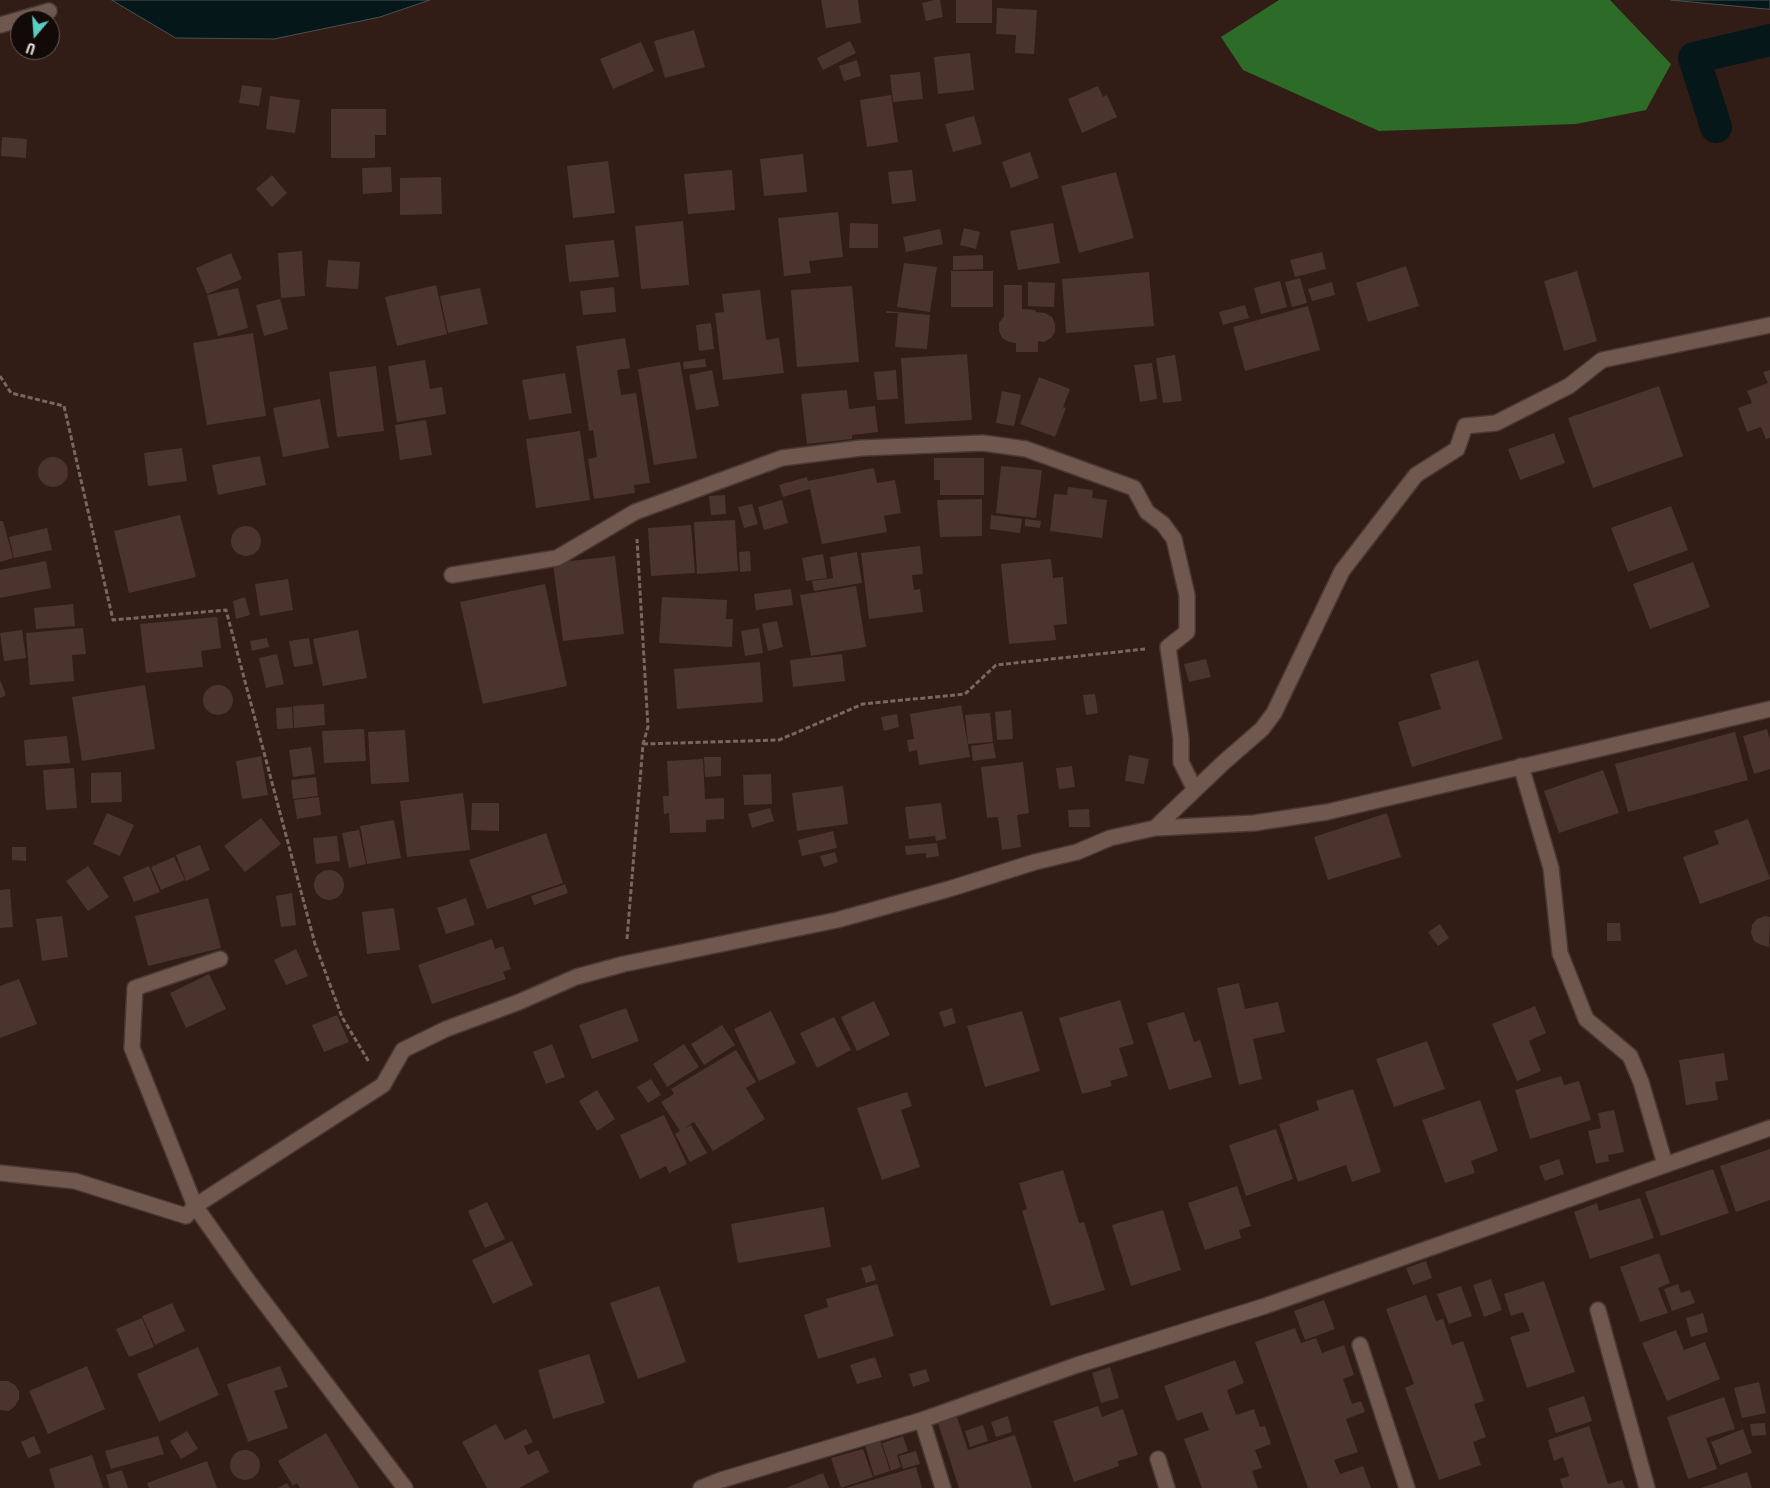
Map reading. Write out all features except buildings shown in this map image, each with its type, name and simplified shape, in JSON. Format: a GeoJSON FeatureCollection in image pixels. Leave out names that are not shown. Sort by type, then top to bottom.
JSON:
{"type":"FeatureCollection","features":[{"type":"Feature","properties":{"kind":"street"},"geometry":{"type":"LineString","coordinates":[[1155,828],[1223,763],[1262,729],[1274,713],[1342,571],[1416,475],[1457,449],[1465,426],[1496,423],[1569,386],[1602,360],[1770,324]]}},
{"type":"Feature","properties":{"kind":"street"},"geometry":{"type":"LineString","coordinates":[[452,575],[557,558],[635,512],[782,458],[861,448],[983,443],[1026,449],[1134,488],[1147,512],[1163,524],[1174,539],[1187,595],[1187,632],[1168,647],[1181,739],[1181,762],[1195,790]]}},
{"type":"Feature","properties":{"kind":"street"},"geometry":{"type":"LineString","coordinates":[[0,1173],[75,1181],[186,1216],[196,1206],[383,1085],[403,1050],[446,1028],[519,1002],[576,977],[624,964],[837,920],[949,889],[1035,862],[1077,852],[1110,838],[1155,828],[1254,823],[1327,812],[1770,709]]}},
{"type":"Feature","properties":{"kind":"street"},"geometry":{"type":"LineString","coordinates":[[1521,766],[1551,868],[1560,953],[1586,1020],[1630,1056],[1641,1082],[1666,1164]]}},
{"type":"Feature","properties":{"kind":"street"},"geometry":{"type":"LineString","coordinates":[[220,959],[135,988],[132,1048],[196,1206],[248,1281],[405,1488]]}},
{"type":"Feature","properties":{"kind":"street"},"geometry":{"type":"LineString","coordinates":[[701,1488],[723,1484],[922,1420],[1077,1366],[1265,1306],[1770,1128]]}},
{"type":"Feature","properties":{"kind":"street"},"geometry":{"type":"LineString","coordinates":[[1598,1310],[1647,1488]]}},
{"type":"Feature","properties":{"kind":"street"},"geometry":{"type":"LineString","coordinates":[[1360,1345],[1407,1488]]}},
{"type":"Feature","properties":{"kind":"street"},"geometry":{"type":"LineString","coordinates":[[922,1420],[943,1488]]}},
{"type":"Feature","properties":{"kind":"street"},"geometry":{"type":"LineString","coordinates":[[1158,1458],[1167,1488]]}},
{"type":"Feature","properties":{"kind":"path"},"geometry":{"type":"LineString","coordinates":[[0,376],[11,393],[64,406],[113,620],[226,610],[315,944],[342,1017],[383,1085]]}},
{"type":"Feature","properties":{"kind":"path"},"geometry":{"type":"LineString","coordinates":[[624,964],[643,744],[648,727],[635,512]]}},
{"type":"Feature","properties":{"kind":"path"},"geometry":{"type":"LineString","coordinates":[[643,744],[779,740],[863,704],[965,694],[996,665],[1168,647]]}},
{"type":"Feature","properties":{"kind":"green space"},"geometry":{"type":"Polygon","coordinates":[[[1279,0],[1610,0],[1671,64],[1646,110],[1576,124],[1379,131],[1243,70],[1221,37],[1279,0]]]}},
{"type":"Feature","properties":{"kind":"shaded area"},"geometry":{"type":"Polygon","coordinates":[[[112,0],[430,0],[380,17],[274,39],[176,38],[112,0]]]}},
{"type":"Feature","properties":{"kind":"shaded area"},"geometry":{"type":"Polygon","coordinates":[[[1671,0],[1770,0],[1770,9],[1671,0]]]}},
{"type":"Feature","properties":{"kind":"waterway"},"geometry":{"type":"LineString","coordinates":[[1716,127],[1694,58],[1770,40]]}}]}
